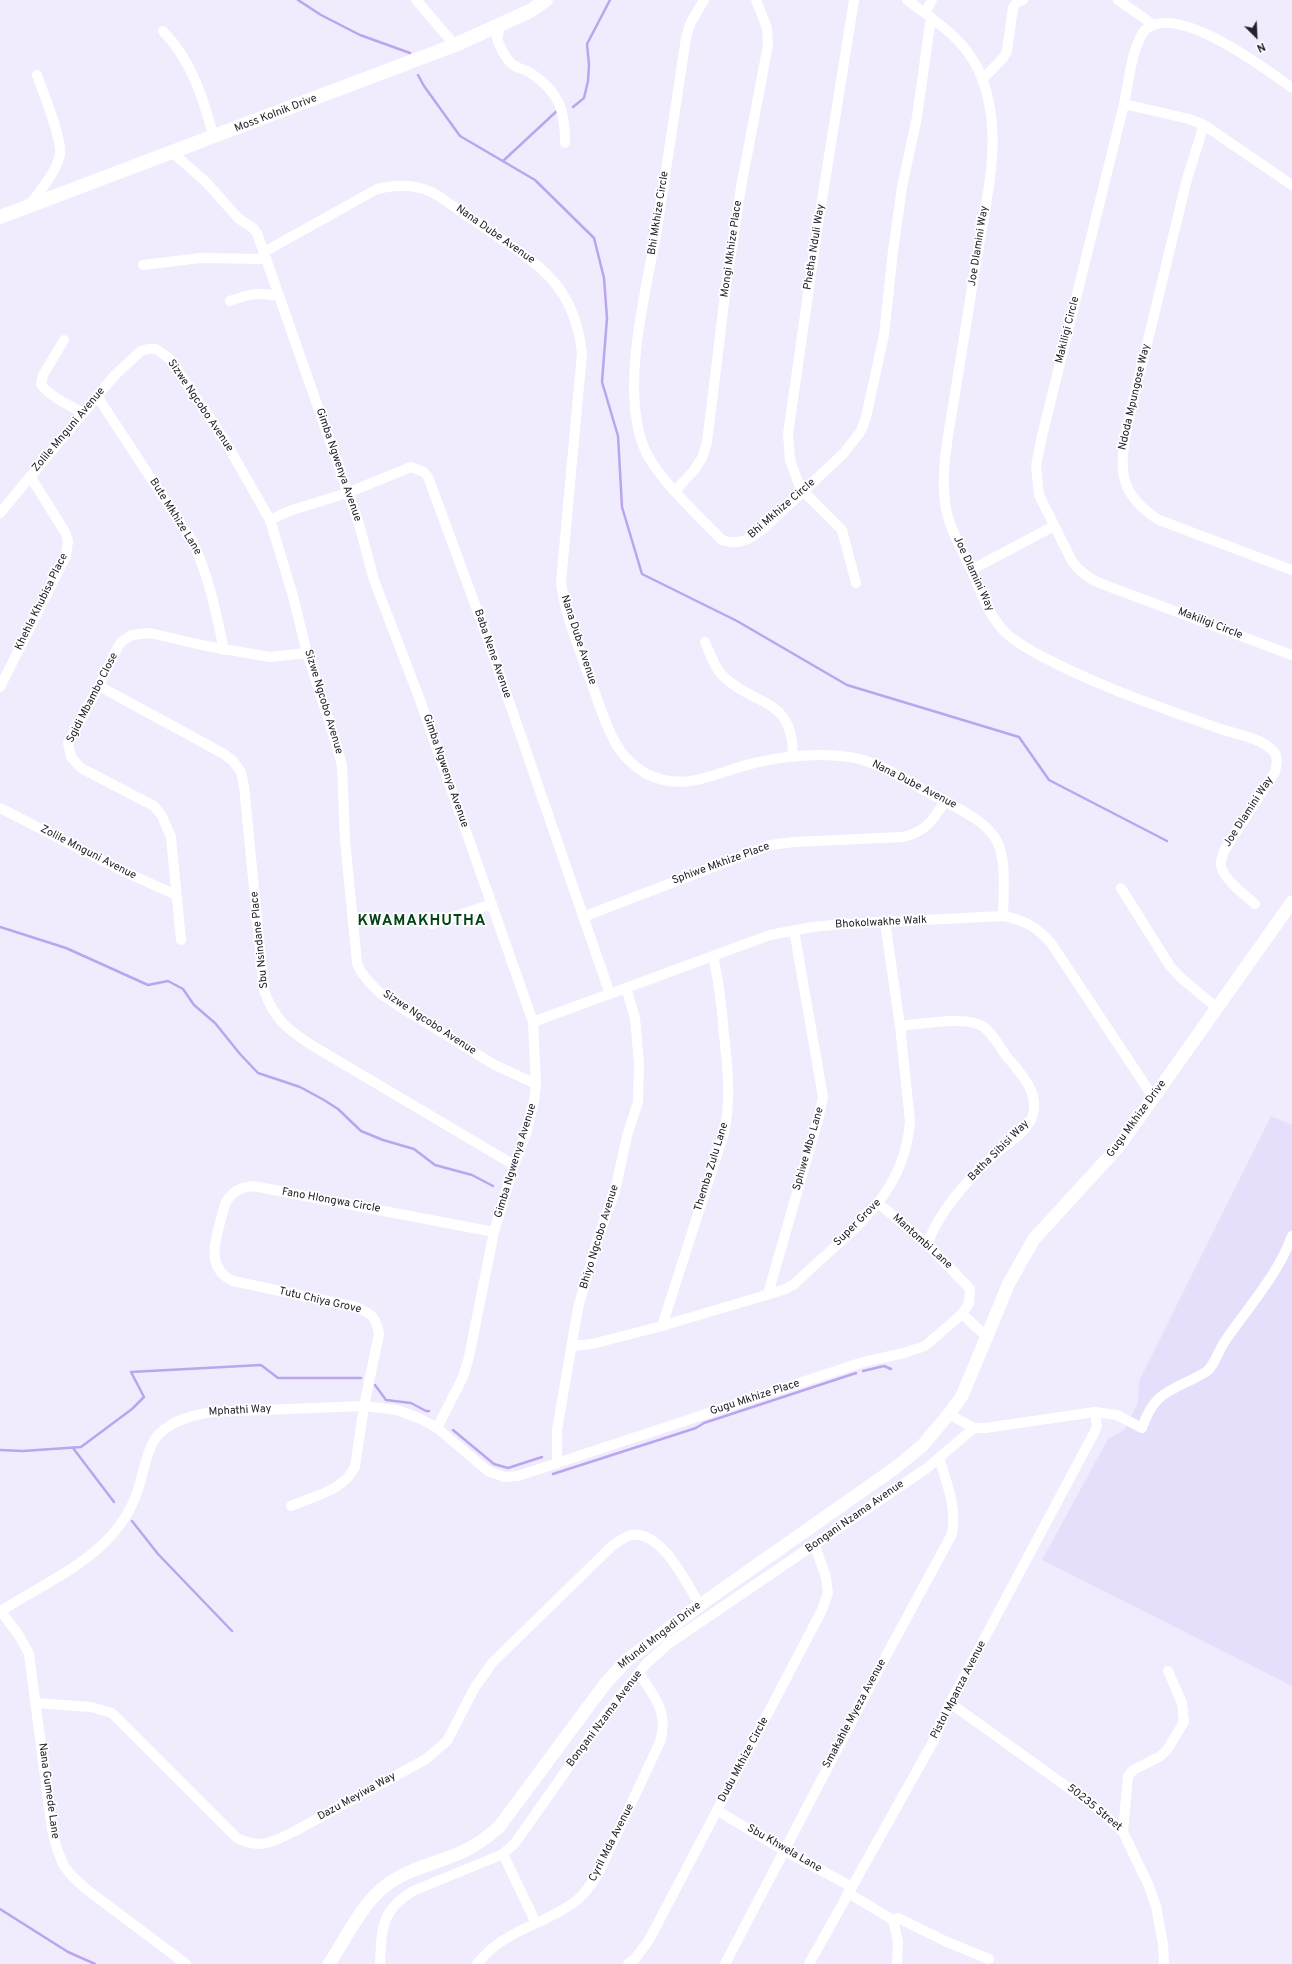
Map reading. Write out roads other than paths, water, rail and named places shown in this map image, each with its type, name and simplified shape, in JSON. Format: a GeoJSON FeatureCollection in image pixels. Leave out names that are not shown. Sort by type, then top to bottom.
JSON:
{"type":"FeatureCollection","features":[{"type":"Feature","properties":{"kind":"main road","name":"Moss Kolnik Drive"},"geometry":{"type":"LineString","coordinates":[[0,217],[172,152],[214,138],[455,45],[530,11],[546,0]]}},
{"type":"Feature","properties":{"kind":"street"},"geometry":{"type":"LineString","coordinates":[[416,0],[455,45]]}},
{"type":"Feature","properties":{"kind":"street","name":"Bhi Mkhize Circle"},"geometry":{"type":"LineString","coordinates":[[704,0],[690,24],[686,38],[644,300],[636,373],[636,412],[639,431],[646,452],[676,491],[722,540],[731,543],[743,542],[751,538],[803,491],[844,453],[861,431],[866,418],[884,335],[901,194],[917,118],[928,15]]}},
{"type":"Feature","properties":{"kind":"street","name":"Mongi Mkhize Place"},"geometry":{"type":"LineString","coordinates":[[676,491],[687,480],[702,458],[711,418],[726,287],[741,187],[768,45],[768,28],[756,0]]}},
{"type":"Feature","properties":{"kind":"street","name":"Phetha Nduli Way"},"geometry":{"type":"LineString","coordinates":[[803,491],[790,460],[788,434],[818,225],[854,0]]}},
{"type":"Feature","properties":{"kind":"street"},"geometry":{"type":"LineString","coordinates":[[907,0],[949,31],[964,48],[977,68],[982,80],[1003,58],[1007,51],[1013,8],[1016,3],[1023,0]]}},
{"type":"Feature","properties":{"kind":"street"},"geometry":{"type":"LineString","coordinates":[[928,15],[932,0]]}},
{"type":"Feature","properties":{"kind":"street"},"geometry":{"type":"LineString","coordinates":[[1118,0],[1151,22],[1162,18],[1179,17],[1193,20],[1213,30],[1292,88]]}},
{"type":"Feature","properties":{"kind":"street","name":"Makiligi Circle"},"geometry":{"type":"LineString","coordinates":[[1151,22],[1144,31],[1135,52],[1124,104],[1044,429],[1036,466],[1039,495],[1078,569],[1097,582],[1292,655]]}},
{"type":"Feature","properties":{"kind":"street"},"geometry":{"type":"LineString","coordinates":[[501,24],[497,38],[509,62],[531,73],[553,93],[560,104],[565,122],[565,143]]}},
{"type":"Feature","properties":{"kind":"street"},"geometry":{"type":"LineString","coordinates":[[163,31],[186,61],[197,83],[214,138]]}},
{"type":"Feature","properties":{"kind":"street"},"geometry":{"type":"LineString","coordinates":[[29,206],[53,170],[60,154],[60,146],[56,132],[37,75]]}},
{"type":"Feature","properties":{"kind":"street","name":"Joe Dlamini Way"},"geometry":{"type":"LineString","coordinates":[[982,80],[991,110],[993,157],[950,425],[944,481],[945,503],[949,520],[993,618],[1006,633],[1022,646],[1067,670],[1204,723],[1260,742],[1272,749],[1276,754],[1277,761],[1275,772],[1224,850],[1222,858],[1221,866],[1226,875],[1255,904]]}},
{"type":"Feature","properties":{"kind":"street"},"geometry":{"type":"LineString","coordinates":[[1124,104],[1189,119],[1204,125],[1292,185]]}},
{"type":"Feature","properties":{"kind":"street","name":"Ndoda Mpungose Way"},"geometry":{"type":"LineString","coordinates":[[1204,125],[1187,179],[1129,418],[1123,452],[1122,473],[1136,502],[1144,510],[1159,520],[1292,570]]}},
{"type":"Feature","properties":{"kind":"street","name":"Gimba Ngwenya Avenue"},"geometry":{"type":"LineString","coordinates":[[172,152],[206,182],[238,218],[253,228],[257,233],[359,524],[374,580],[420,700],[533,1022],[536,1084],[534,1102],[526,1134],[514,1165],[494,1232],[469,1357],[462,1377],[437,1428]]}},
{"type":"Feature","properties":{"kind":"street","name":"Nana Dube Avenue"},"geometry":{"type":"LineString","coordinates":[[265,256],[377,189],[393,185],[411,185],[424,188],[437,196],[534,261],[560,289],[571,310],[580,336],[582,353],[561,566],[563,598],[608,729],[615,743],[631,763],[645,773],[675,783],[692,782],[758,762],[793,757],[850,757],[870,762],[975,817],[996,836],[1001,848],[1005,877],[1003,916]]}},
{"type":"Feature","properties":{"kind":"street"},"geometry":{"type":"LineString","coordinates":[[143,265],[200,258],[265,256]]}},
{"type":"Feature","properties":{"kind":"street"},"geometry":{"type":"LineString","coordinates":[[230,301],[248,294],[260,292],[278,296]]}},
{"type":"Feature","properties":{"kind":"street"},"geometry":{"type":"LineString","coordinates":[[64,340],[43,375],[42,384],[57,398],[83,413]]}},
{"type":"Feature","properties":{"kind":"street","name":"Sizwe Ngcobo Avenue"},"geometry":{"type":"LineString","coordinates":[[141,351],[156,349],[170,359],[224,439],[270,520],[293,596],[307,653],[336,740],[342,766],[345,840],[355,946],[361,972],[380,993],[402,1008],[493,1064],[536,1084]]}},
{"type":"Feature","properties":{"kind":"street","name":"Zolile Mnguni Avenue"},"geometry":{"type":"LineString","coordinates":[[0,513],[115,375],[141,351]]}},
{"type":"Feature","properties":{"kind":"street","name":"Bute Mkhize Lane"},"geometry":{"type":"LineString","coordinates":[[97,396],[192,541],[201,558],[213,600],[224,650]]}},
{"type":"Feature","properties":{"kind":"street","name":"Baba Nene Avenue"},"geometry":{"type":"LineString","coordinates":[[270,520],[304,505],[347,493],[411,467],[424,472],[428,477],[483,626],[610,994]]}},
{"type":"Feature","properties":{"kind":"street","name":"Khehla Khubisa Place"},"geometry":{"type":"LineString","coordinates":[[0,687],[66,556],[68,548],[65,532],[30,476]]}},
{"type":"Feature","properties":{"kind":"street"},"geometry":{"type":"LineString","coordinates":[[803,491],[842,530],[856,583]]}},
{"type":"Feature","properties":{"kind":"street"},"geometry":{"type":"LineString","coordinates":[[971,570],[1054,526]]}},
{"type":"Feature","properties":{"kind":"street","name":"Sgidi Mbambo Close"},"geometry":{"type":"LineString","coordinates":[[181,940],[171,837],[162,816],[154,806],[81,768],[71,756],[68,743],[118,648],[122,642],[132,635],[150,633],[224,650],[270,658],[307,653]]}},
{"type":"Feature","properties":{"kind":"street"},"geometry":{"type":"LineString","coordinates":[[705,642],[722,675],[740,688],[770,704],[782,714],[791,730],[793,757]]}},
{"type":"Feature","properties":{"kind":"street","name":"Sbu Nsindane Place"},"geometry":{"type":"LineString","coordinates":[[99,686],[224,754],[233,761],[240,772],[244,786],[248,816],[264,991],[270,1007],[280,1022],[292,1033],[303,1040],[514,1165]]}},
{"type":"Feature","properties":{"kind":"street","name":"Sphiwe Mkhize Place"},"geometry":{"type":"LineString","coordinates":[[583,917],[770,845],[794,842],[903,837],[911,835],[930,824],[945,801]]}},
{"type":"Feature","properties":{"kind":"street","name":"Zolile Mnguni Avenue"},"geometry":{"type":"LineString","coordinates":[[0,808],[118,869],[176,895]]}},
{"type":"Feature","properties":{"kind":"street"},"geometry":{"type":"LineString","coordinates":[[1121,888],[1170,966],[1180,977],[1218,1008]]}},
{"type":"Feature","properties":{"kind":"street","name":"Gugu Mkhize Drive"},"geometry":{"type":"LineString","coordinates":[[987,1337],[1009,1283],[1034,1239],[1109,1158],[1218,1008],[1292,902]]}},
{"type":"Feature","properties":{"kind":"street"},"geometry":{"type":"LineString","coordinates":[[432,924],[492,904]]}},
{"type":"Feature","properties":{"kind":"street","name":"Bhokolwakhe Walk"},"geometry":{"type":"LineString","coordinates":[[533,1022],[770,935],[812,927],[1003,916],[1031,924],[1051,943],[1153,1098]]}},
{"type":"Feature","properties":{"kind":"street","name":"Super Grove"},"geometry":{"type":"LineString","coordinates":[[572,1346],[592,1344],[662,1326],[793,1285],[878,1204],[897,1174],[904,1158],[909,1136],[910,1104],[886,922]]}},
{"type":"Feature","properties":{"kind":"street","name":"Sphiwe Mbo Lane"},"geometry":{"type":"LineString","coordinates":[[768,1294],[820,1116],[823,1097],[794,930]]}},
{"type":"Feature","properties":{"kind":"street","name":"Themba Zulu Lane"},"geometry":{"type":"LineString","coordinates":[[662,1326],[724,1133],[728,1114],[728,1076],[722,1014],[713,956]]}},
{"type":"Feature","properties":{"kind":"street","name":"Bhiyo Ngcobo Avenue"},"geometry":{"type":"LineString","coordinates":[[557,1464],[556,1430],[578,1308],[596,1241],[615,1191],[627,1136],[638,1102],[639,1063],[635,1018],[626,988]]}},
{"type":"Feature","properties":{"kind":"street","name":"Batha Sibisi Way"},"geometry":{"type":"LineString","coordinates":[[900,1026],[966,1021],[979,1024],[991,1033],[1029,1085],[1033,1099],[1034,1113],[1029,1123],[1018,1135],[993,1156],[947,1206],[939,1217],[928,1244]]}},
{"type":"Feature","properties":{"kind":"street","name":"Fano Hlongwa Circle"},"geometry":{"type":"LineString","coordinates":[[213,1254],[228,1197],[234,1191],[252,1186],[494,1232]]}},
{"type":"Feature","properties":{"kind":"street","name":"Mantombi Lane"},"geometry":{"type":"LineString","coordinates":[[878,1204],[928,1244],[965,1282]]}},
{"type":"Feature","properties":{"kind":"street"},"geometry":{"type":"LineString","coordinates":[[949,1414],[974,1428],[1095,1412],[1117,1416],[1142,1428],[1146,1415],[1164,1393],[1210,1370],[1224,1343],[1277,1268],[1292,1236]]}},
{"type":"Feature","properties":{"kind":"street","name":"Tutu Chiya Grove"},"geometry":{"type":"LineString","coordinates":[[213,1254],[217,1268],[226,1278],[233,1281],[356,1307],[370,1313],[377,1322],[379,1334],[364,1406]]}},
{"type":"Feature","properties":{"kind":"street","name":"Gugu Mkhize Place"},"geometry":{"type":"LineString","coordinates":[[505,1477],[518,1476],[557,1464],[863,1362],[916,1349],[934,1339],[962,1314],[971,1297],[970,1289],[965,1282]]}},
{"type":"Feature","properties":{"kind":"street"},"geometry":{"type":"LineString","coordinates":[[962,1314],[987,1337]]}},
{"type":"Feature","properties":{"kind":"street","name":"Mfundi Mngadi Drive"},"geometry":{"type":"LineString","coordinates":[[329,1964],[371,1900],[384,1887],[400,1876],[469,1849],[485,1839],[499,1827],[616,1671],[627,1660],[700,1605],[895,1468],[922,1446],[949,1414],[970,1379],[987,1337]]}},
{"type":"Feature","properties":{"kind":"street"},"geometry":{"type":"LineString","coordinates":[[291,1506],[332,1489],[343,1483],[350,1475],[357,1453],[364,1406]]}},
{"type":"Feature","properties":{"kind":"street","name":"Mphathi Way"},"geometry":{"type":"LineString","coordinates":[[0,1611],[92,1554],[108,1540],[132,1508],[147,1460],[156,1439],[170,1426],[190,1416],[212,1412],[364,1406],[409,1414],[437,1428],[488,1471],[505,1477]]}},
{"type":"Feature","properties":{"kind":"street","name":"Pistol Mpanza Avenue"},"geometry":{"type":"LineString","coordinates":[[809,1964],[934,1740],[950,1704],[1094,1433],[1097,1426],[1095,1412]]}},
{"type":"Feature","properties":{"kind":"street","name":"Bongani Nzama Avenue"},"geometry":{"type":"LineString","coordinates":[[380,1964],[384,1918],[390,1908],[400,1899],[413,1891],[503,1854],[526,1830],[606,1714],[654,1655],[668,1644],[815,1546],[939,1458],[974,1428]]}},
{"type":"Feature","properties":{"kind":"street","name":"Smakahle Myeza Avenue"},"geometry":{"type":"LineString","coordinates":[[725,1964],[783,1850],[952,1534],[955,1521],[954,1508],[939,1458]]}},
{"type":"Feature","properties":{"kind":"street","name":"Dazu Meyiwa Way"},"geometry":{"type":"LineString","coordinates":[[36,1702],[91,1707],[112,1713],[237,1838],[249,1844],[262,1845],[276,1841],[295,1831],[438,1750],[447,1741],[475,1687],[493,1662],[623,1538],[631,1535],[650,1538],[667,1553],[700,1605]]}},
{"type":"Feature","properties":{"kind":"street","name":"Dudu Mkhize Circle"},"geometry":{"type":"LineString","coordinates":[[628,1964],[634,1960],[649,1940],[718,1811],[822,1610],[828,1593],[826,1577],[815,1546]]}},
{"type":"Feature","properties":{"kind":"street"},"geometry":{"type":"LineString","coordinates":[[0,1611],[20,1637],[29,1654],[36,1702]]}},
{"type":"Feature","properties":{"kind":"street"},"geometry":{"type":"LineString","coordinates":[[1124,1832],[1128,1776],[1133,1770],[1159,1757],[1167,1750],[1184,1722],[1182,1702],[1168,1671]]}},
{"type":"Feature","properties":{"kind":"street","name":"Cyril Mda Avenue"},"geometry":{"type":"LineString","coordinates":[[477,1964],[496,1944],[577,1901],[588,1888],[610,1850],[660,1742],[664,1730],[664,1719],[653,1696],[639,1673]]}},
{"type":"Feature","properties":{"kind":"street","name":"Nana Gumede Lane"},"geometry":{"type":"LineString","coordinates":[[36,1702],[52,1830],[57,1849],[64,1866],[86,1889],[186,1964]]}},
{"type":"Feature","properties":{"kind":"street","name":"50235 Street"},"geometry":{"type":"LineString","coordinates":[[950,1704],[1098,1809],[1124,1832],[1144,1873],[1156,1906],[1163,1944],[1164,1964]]}},
{"type":"Feature","properties":{"kind":"street","name":"Sbu Khwela Lane"},"geometry":{"type":"LineString","coordinates":[[718,1811],[850,1890],[893,1920],[898,1918],[947,1942],[989,1959]]}},
{"type":"Feature","properties":{"kind":"street"},"geometry":{"type":"LineString","coordinates":[[503,1854],[536,1923]]}},
{"type":"Feature","properties":{"kind":"street"},"geometry":{"type":"LineString","coordinates":[[893,1920],[898,1942],[897,1964]]}},
{"type":"Feature","properties":{"kind":"waterway"},"geometry":{"type":"LineString","coordinates":[[298,0],[321,15],[360,35],[410,53]]}},
{"type":"Feature","properties":{"kind":"waterway"},"geometry":{"type":"LineString","coordinates":[[573,107],[584,98],[588,81],[589,65],[587,44],[610,0]]}},
{"type":"Feature","properties":{"kind":"waterway"},"geometry":{"type":"LineString","coordinates":[[418,75],[424,86],[460,136],[535,180],[594,238],[604,278],[607,318],[602,382],[618,436],[622,507],[642,574],[737,621],[847,685],[1019,737],[1049,780],[1167,841]]}},
{"type":"Feature","properties":{"kind":"waterway"},"geometry":{"type":"LineString","coordinates":[[503,161],[559,109]]}},
{"type":"Feature","properties":{"kind":"waterway"},"geometry":{"type":"LineString","coordinates":[[0,927],[66,948],[148,985],[168,981],[183,989],[194,1005],[215,1023],[240,1054],[258,1073],[300,1087],[324,1100],[338,1109],[361,1131],[383,1140],[414,1149],[435,1165],[472,1175],[493,1186]]}},
{"type":"Feature","properties":{"kind":"waterway"},"geometry":{"type":"LineString","coordinates":[[0,1450],[23,1451],[81,1447],[132,1409],[144,1397],[131,1372],[261,1365],[278,1378],[361,1378]]}},
{"type":"Feature","properties":{"kind":"waterway"},"geometry":{"type":"LineString","coordinates":[[863,1371],[884,1366],[891,1369]]}},
{"type":"Feature","properties":{"kind":"waterway"},"geometry":{"type":"LineString","coordinates":[[553,1474],[696,1428],[704,1423],[856,1373]]}},
{"type":"Feature","properties":{"kind":"waterway"},"geometry":{"type":"LineString","coordinates":[[375,1385],[386,1400],[411,1403],[426,1411],[429,1411]]}},
{"type":"Feature","properties":{"kind":"waterway"},"geometry":{"type":"LineString","coordinates":[[453,1430],[494,1464],[508,1468],[542,1457]]}},
{"type":"Feature","properties":{"kind":"waterway"},"geometry":{"type":"LineString","coordinates":[[73,1448],[114,1502]]}},
{"type":"Feature","properties":{"kind":"waterway"},"geometry":{"type":"LineString","coordinates":[[132,1521],[158,1554],[232,1631]]}},
{"type":"Feature","properties":{"kind":"waterway"},"geometry":{"type":"LineString","coordinates":[[0,1909],[68,1952],[95,1964]]}},
{"type":"Feature","properties":{"kind":"district","name":"KWAMAKHUTHA"},"geometry":{"type":"Point","coordinates":[422,922]}}]}
